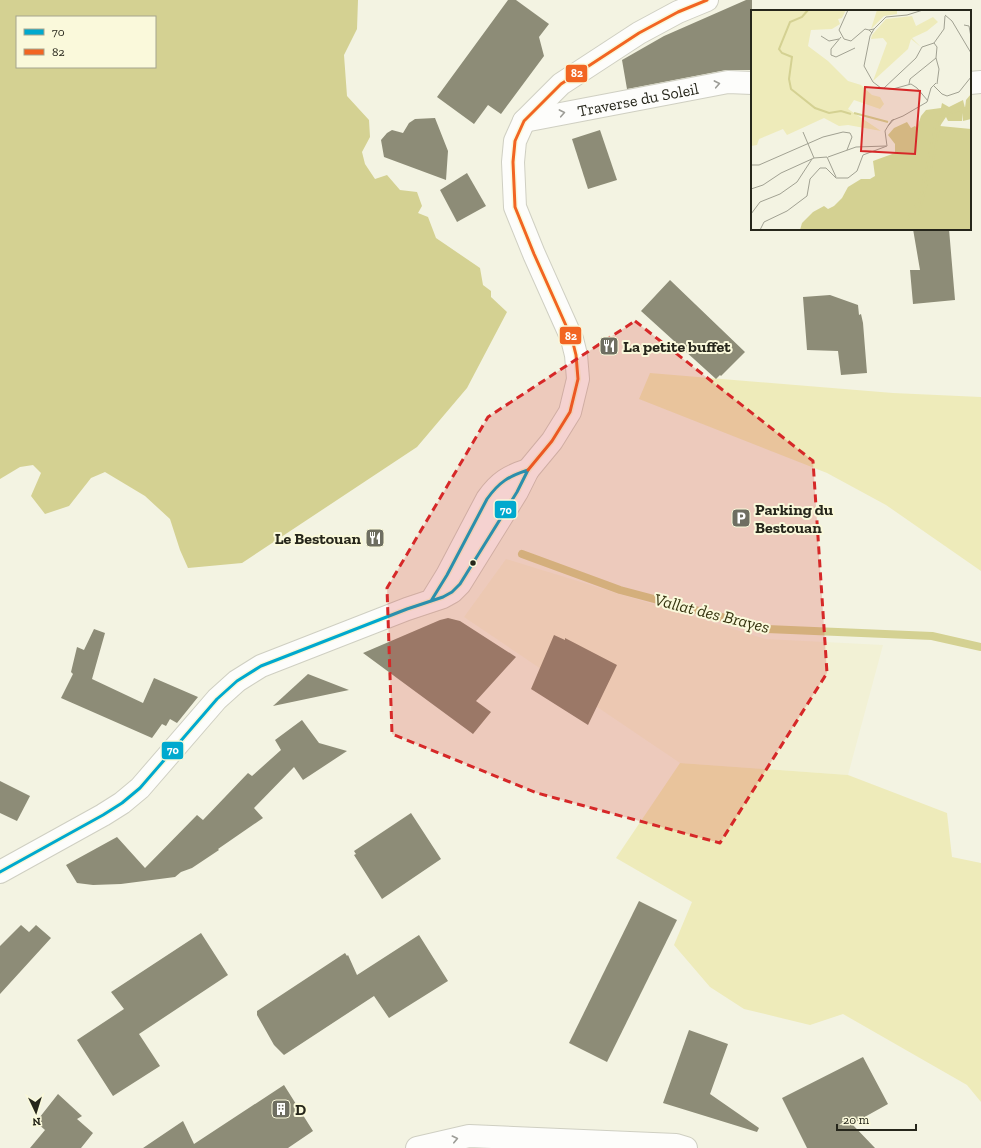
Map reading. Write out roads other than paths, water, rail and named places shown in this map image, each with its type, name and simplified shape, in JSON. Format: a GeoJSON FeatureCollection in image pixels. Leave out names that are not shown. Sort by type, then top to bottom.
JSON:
{"type":"FeatureCollection","features":[{"type":"Feature","properties":{"kind":"street"},"geometry":{"type":"LineString","coordinates":[[0,872],[122,803],[140,788],[217,699],[237,681],[261,666],[431,601],[452,592],[460,584],[517,492],[528,470],[552,441],[570,412],[578,379],[576,356],[572,339],[515,207],[513,162],[515,141],[524,121],[560,84],[639,33],[678,12],[707,0]]}},
{"type":"Feature","properties":{"kind":"street","name":"Traverse du Soleil"},"geometry":{"type":"LineString","coordinates":[[524,121],[728,82],[751,83]]}},
{"type":"Feature","properties":{"kind":"street"},"geometry":{"type":"LineString","coordinates":[[971,83],[981,82]]}},
{"type":"Feature","properties":{"kind":"street"},"geometry":{"type":"LineString","coordinates":[[417,1148],[469,1136],[642,1146],[676,1145],[686,1148]]}},
{"type":"Feature","properties":{"kind":"waterway","name":"Vallat des Brayes"},"geometry":{"type":"LineString","coordinates":[[522,554],[620,590],[767,629],[932,636],[981,647]]}},
{"type":"Feature","properties":{"kind":"place","name":"La petite buffet"},"geometry":{"type":"Point","coordinates":[609,346]}},
{"type":"Feature","properties":{"kind":"place","name":"Parking du Bestouan"},"geometry":{"type":"Point","coordinates":[741,518]}},
{"type":"Feature","properties":{"kind":"place","name":"Le Bestouan"},"geometry":{"type":"Point","coordinates":[375,538]}},
{"type":"Feature","properties":{"kind":"place","name":"D"},"geometry":{"type":"Point","coordinates":[281,1109]}}]}
